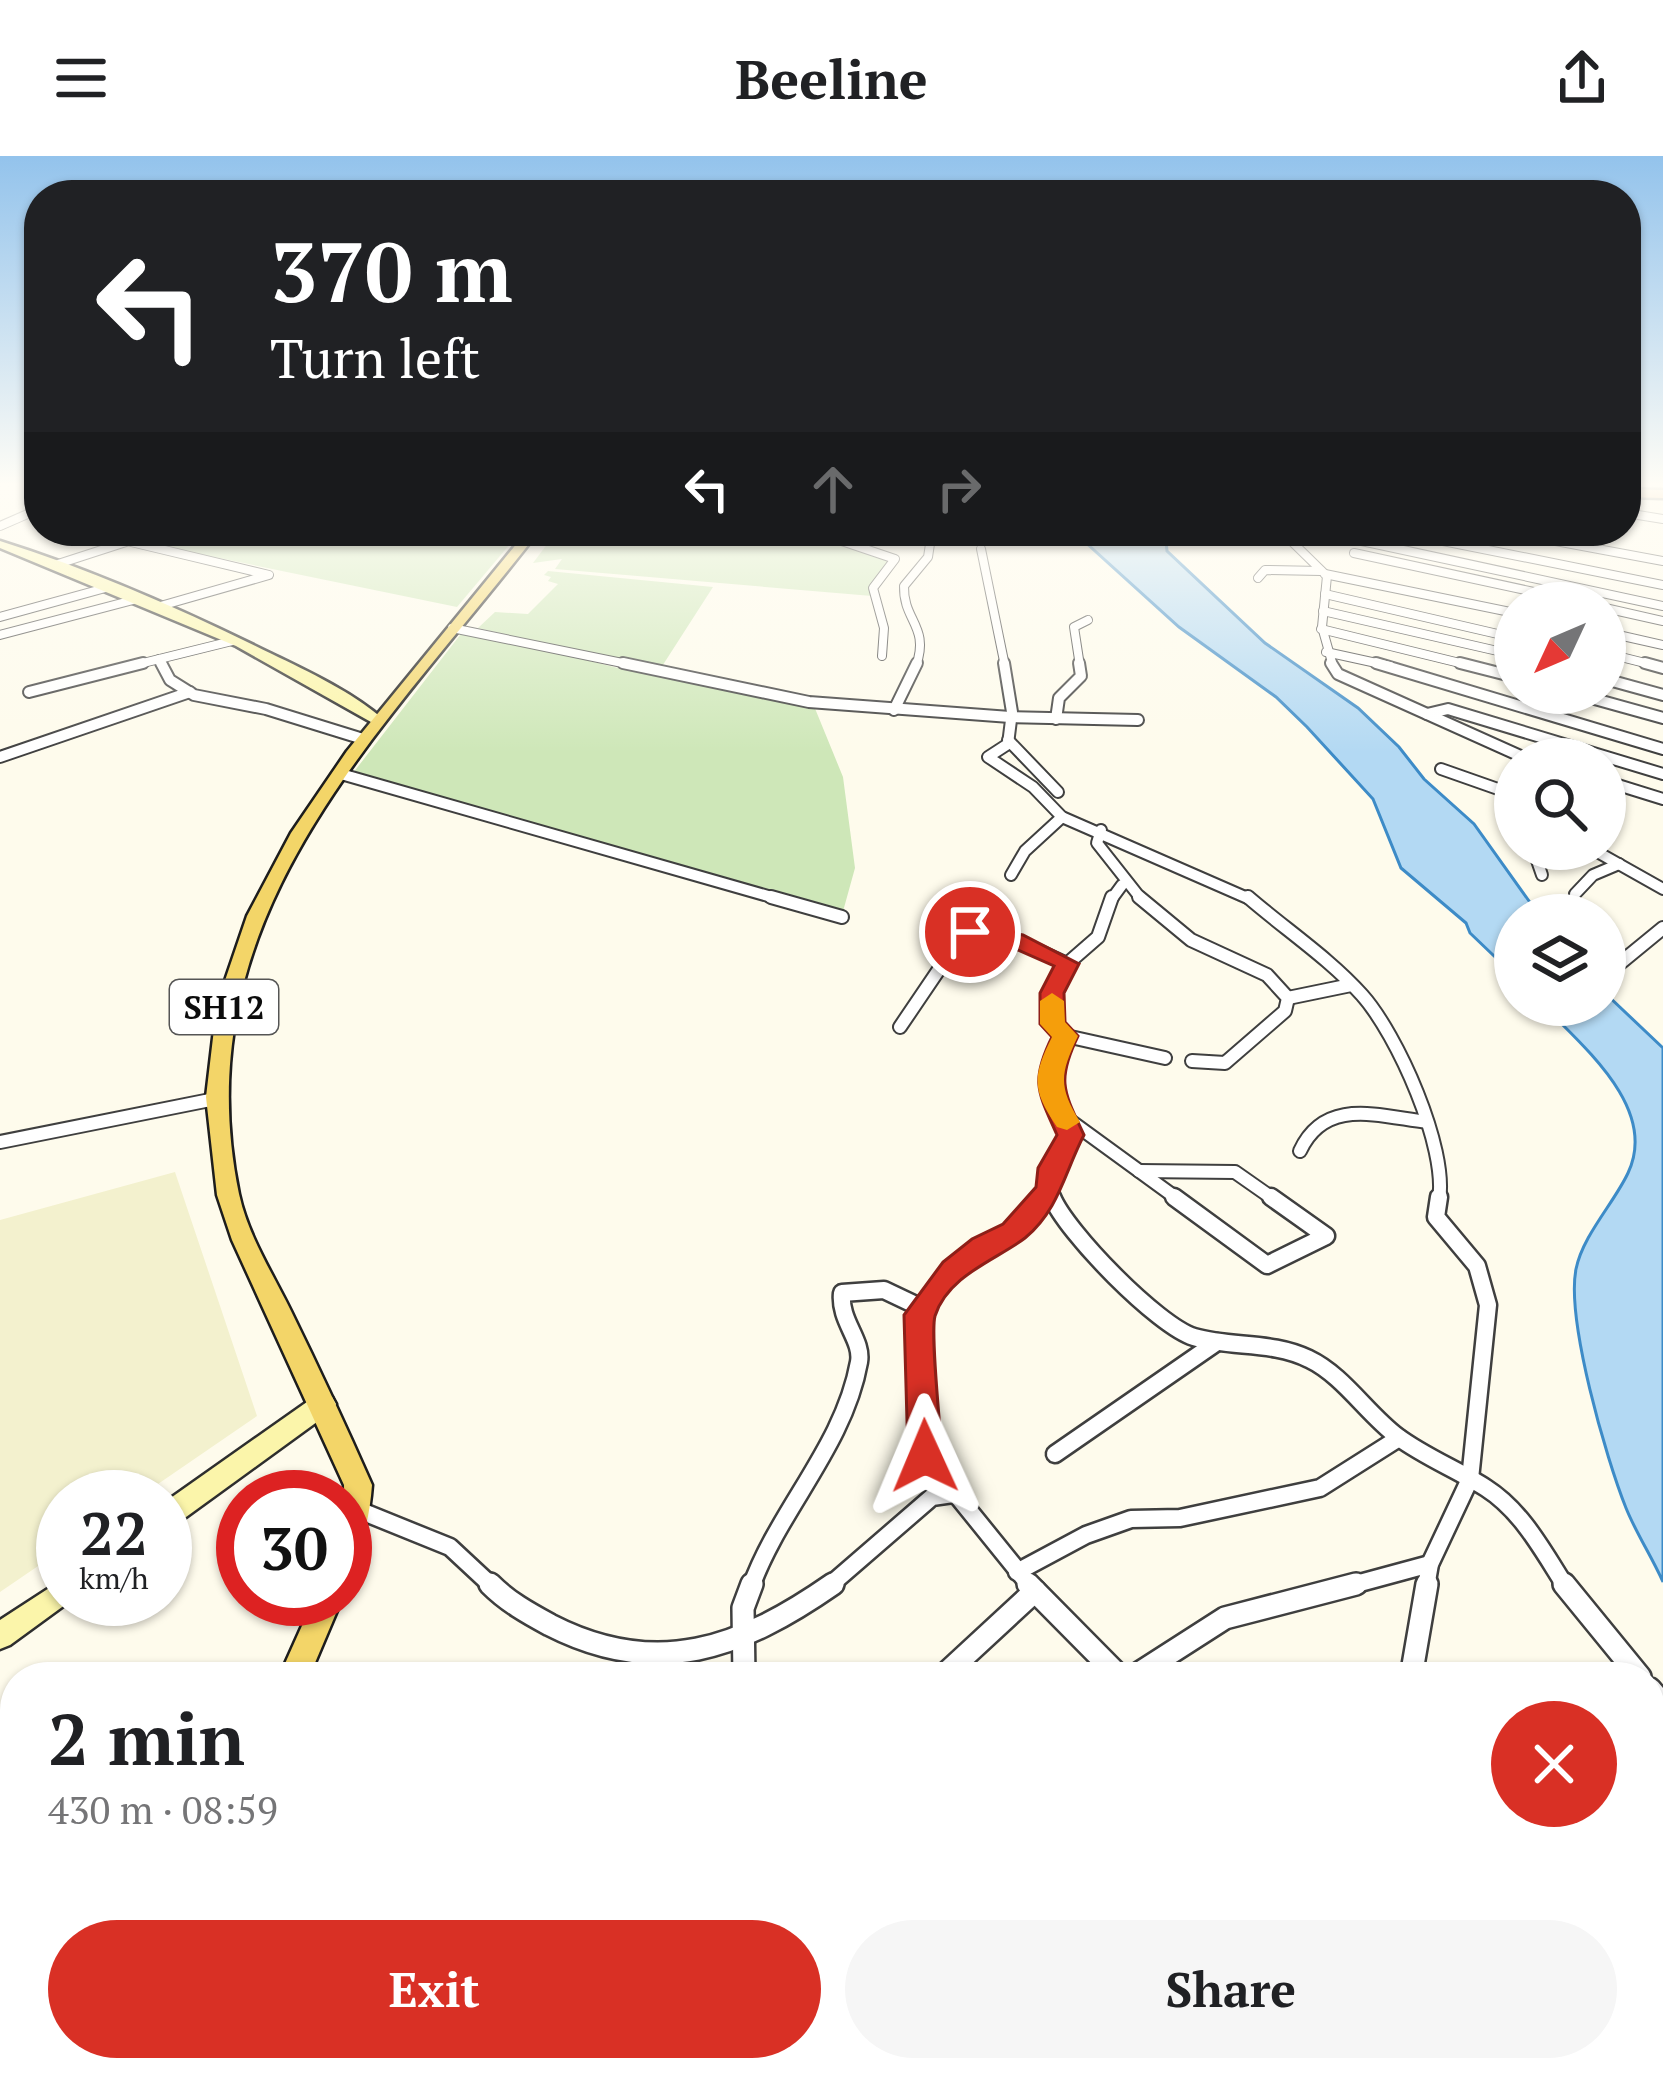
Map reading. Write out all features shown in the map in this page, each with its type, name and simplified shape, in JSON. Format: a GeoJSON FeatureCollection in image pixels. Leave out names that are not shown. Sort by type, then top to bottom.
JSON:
{"type":"FeatureCollection","features":[{"type":"Feature","properties":{"kind":"main road","name":"SH12"},"geometry":{"type":"LineString","coordinates":[[352,1470],[229,1197],[215,1099],[218,1035],[238,950],[291,848],[376,719],[498,573]]}},
{"type":"Feature","properties":{"kind":"main road"},"geometry":{"type":"LineString","coordinates":[[301,1662],[316,1626]]}},
{"type":"Feature","properties":{"kind":"street"},"geometry":{"type":"LineString","coordinates":[[75,573],[232,641],[337,693],[376,719]]}},
{"type":"Feature","properties":{"kind":"street"},"geometry":{"type":"LineString","coordinates":[[157,607],[268,574],[263,573]]}},
{"type":"Feature","properties":{"kind":"street"},"geometry":{"type":"LineString","coordinates":[[882,656],[884,628],[873,589],[885,573]]}},
{"type":"Feature","properties":{"kind":"street"},"geometry":{"type":"LineString","coordinates":[[894,710],[922,644],[921,629],[908,616],[904,586],[914,573]]}},
{"type":"Feature","properties":{"kind":"street"},"geometry":{"type":"LineString","coordinates":[[985,573],[1008,681],[1010,717],[1006,748],[988,757],[1033,787],[1062,817],[1244,893],[1351,985],[1414,1079],[1442,1181],[1436,1216],[1477,1266],[1487,1295],[1470,1479],[1430,1564],[1414,1662]]}},
{"type":"Feature","properties":{"kind":"street"},"geometry":{"type":"LineString","coordinates":[[1258,578],[1262,573]]}},
{"type":"Feature","properties":{"kind":"street"},"geometry":{"type":"LineString","coordinates":[[1494,609],[1326,573],[1321,628],[1326,652],[1338,674],[1494,744]]}},
{"type":"Feature","properties":{"kind":"street"},"geometry":{"type":"LineString","coordinates":[[1446,573],[1494,583]]}},
{"type":"Feature","properties":{"kind":"street"},"geometry":{"type":"LineString","coordinates":[[1519,573],[1663,605]]}},
{"type":"Feature","properties":{"kind":"street"},"geometry":{"type":"LineString","coordinates":[[1599,573],[1663,586]]}},
{"type":"Feature","properties":{"kind":"street"},"geometry":{"type":"LineString","coordinates":[[0,616],[110,587]]}},
{"type":"Feature","properties":{"kind":"street"},"geometry":{"type":"LineString","coordinates":[[1325,594],[1404,610],[1417,605],[1494,628]]}},
{"type":"Feature","properties":{"kind":"street"},"geometry":{"type":"LineString","coordinates":[[0,635],[137,599]]}},
{"type":"Feature","properties":{"kind":"street"},"geometry":{"type":"LineString","coordinates":[[1323,611],[1494,650]]}},
{"type":"Feature","properties":{"kind":"street"},"geometry":{"type":"LineString","coordinates":[[1626,613],[1663,621]]}},
{"type":"Feature","properties":{"kind":"street"},"geometry":{"type":"LineString","coordinates":[[1056,718],[1059,698],[1082,676],[1073,630],[1088,620]]}},
{"type":"Feature","properties":{"kind":"street"},"geometry":{"type":"LineString","coordinates":[[452,628],[797,700],[1010,717],[1138,720]]}},
{"type":"Feature","properties":{"kind":"street"},"geometry":{"type":"LineString","coordinates":[[1321,628],[1494,672]]}},
{"type":"Feature","properties":{"kind":"street"},"geometry":{"type":"LineString","coordinates":[[1626,637],[1663,645]]}},
{"type":"Feature","properties":{"kind":"street"},"geometry":{"type":"LineString","coordinates":[[29,692],[232,641]]}},
{"type":"Feature","properties":{"kind":"street"},"geometry":{"type":"LineString","coordinates":[[1326,652],[1401,669],[1519,709],[1663,749]]}},
{"type":"Feature","properties":{"kind":"street"},"geometry":{"type":"LineString","coordinates":[[159,659],[170,680],[190,692],[363,739]]}},
{"type":"Feature","properties":{"kind":"street"},"geometry":{"type":"LineString","coordinates":[[1626,663],[1663,673]]}},
{"type":"Feature","properties":{"kind":"street"},"geometry":{"type":"LineString","coordinates":[[1626,685],[1663,695]]}},
{"type":"Feature","properties":{"kind":"street"},"geometry":{"type":"LineString","coordinates":[[0,757],[190,692]]}},
{"type":"Feature","properties":{"kind":"street"},"geometry":{"type":"LineString","coordinates":[[1626,708],[1663,718]]}},
{"type":"Feature","properties":{"kind":"street"},"geometry":{"type":"LineString","coordinates":[[1426,714],[1448,709],[1663,774]]}},
{"type":"Feature","properties":{"kind":"street"},"geometry":{"type":"LineString","coordinates":[[1008,740],[1058,792]]}},
{"type":"Feature","properties":{"kind":"street"},"geometry":{"type":"LineString","coordinates":[[1441,769],[1494,788]]}},
{"type":"Feature","properties":{"kind":"street"},"geometry":{"type":"LineString","coordinates":[[341,773],[842,917]]}},
{"type":"Feature","properties":{"kind":"street"},"geometry":{"type":"LineString","coordinates":[[1626,789],[1663,799]]}},
{"type":"Feature","properties":{"kind":"street"},"geometry":{"type":"LineString","coordinates":[[1011,875],[1025,851],[1062,817]]}},
{"type":"Feature","properties":{"kind":"street"},"geometry":{"type":"LineString","coordinates":[[1102,830],[1097,843],[1123,885],[1177,931],[1275,982],[1288,998]]}},
{"type":"Feature","properties":{"kind":"street"},"geometry":{"type":"LineString","coordinates":[[1626,868],[1663,889]]}},
{"type":"Feature","properties":{"kind":"street"},"geometry":{"type":"LineString","coordinates":[[1540,870],[1542,875]]}},
{"type":"Feature","properties":{"kind":"street"},"geometry":{"type":"LineString","coordinates":[[1576,894],[1593,875],[1605,870]]}},
{"type":"Feature","properties":{"kind":"street"},"geometry":{"type":"LineString","coordinates":[[1123,885],[1112,896],[1098,937],[1067,964],[1052,993],[1053,1024],[1066,1036],[1165,1058]]}},
{"type":"Feature","properties":{"kind":"street"},"geometry":{"type":"LineString","coordinates":[[1626,958],[1663,928]]}},
{"type":"Feature","properties":{"kind":"street"},"geometry":{"type":"LineString","coordinates":[[899,1027],[957,938],[966,932],[1015,940],[1067,964]]}},
{"type":"Feature","properties":{"kind":"street"},"geometry":{"type":"LineString","coordinates":[[1288,998],[1351,985]]}},
{"type":"Feature","properties":{"kind":"street"},"geometry":{"type":"LineString","coordinates":[[1192,1060],[1226,1063],[1268,1021],[1285,1011],[1288,998]]}},
{"type":"Feature","properties":{"kind":"street"},"geometry":{"type":"LineString","coordinates":[[1066,1036],[1049,1081],[1070,1139],[1052,1168],[1050,1189],[1059,1214],[1110,1272],[1187,1335],[1280,1347],[1315,1361],[1400,1438],[1470,1479],[1523,1521],[1573,1598],[1627,1662]]}},
{"type":"Feature","properties":{"kind":"street"},"geometry":{"type":"LineString","coordinates":[[0,1142],[215,1099]]}},
{"type":"Feature","properties":{"kind":"street"},"geometry":{"type":"LineString","coordinates":[[1300,1151],[1309,1132],[1342,1111],[1427,1122]]}},
{"type":"Feature","properties":{"kind":"street"},"geometry":{"type":"LineString","coordinates":[[1062,1114],[1139,1172],[1267,1265],[1325,1236],[1235,1172],[1139,1172]]}},
{"type":"Feature","properties":{"kind":"street"},"geometry":{"type":"LineString","coordinates":[[1050,1189],[1014,1231],[983,1246],[953,1269],[920,1315],[925,1456],[1017,1571],[1105,1662]]}},
{"type":"Feature","properties":{"kind":"street"},"geometry":{"type":"LineString","coordinates":[[746,1662],[743,1608],[760,1562],[813,1476],[854,1387],[861,1355],[839,1311],[842,1293],[865,1285],[896,1292],[924,1309]]}},
{"type":"Feature","properties":{"kind":"street"},"geometry":{"type":"LineString","coordinates":[[1055,1454],[1217,1342]]}},
{"type":"Feature","properties":{"kind":"street"},"geometry":{"type":"LineString","coordinates":[[192,1498],[323,1404]]}},
{"type":"Feature","properties":{"kind":"street"},"geometry":{"type":"LineString","coordinates":[[1017,1571],[1086,1535],[1131,1519],[1180,1518],[1321,1488],[1400,1438]]}},
{"type":"Feature","properties":{"kind":"street"},"geometry":{"type":"LineString","coordinates":[[372,1516],[452,1548],[514,1606],[569,1637],[667,1659],[747,1640],[810,1602],[932,1497],[953,1494]]}},
{"type":"Feature","properties":{"kind":"street"},"geometry":{"type":"LineString","coordinates":[[1156,1662],[1225,1618],[1430,1564]]}},
{"type":"Feature","properties":{"kind":"street"},"geometry":{"type":"LineString","coordinates":[[958,1662],[1035,1591]]}},
{"type":"Feature","properties":{"kind":"street"},"geometry":{"type":"LineString","coordinates":[[0,1636],[36,1610]]}},
{"type":"Feature","properties":{"kind":"shaded area"},"geometry":{"type":"Polygon","coordinates":[[[175,1172],[257,1416],[178,1470],[36,1470],[36,1567],[0,1592],[0,1220],[175,1172]]]}},
{"type":"Feature","properties":{"kind":"green space"},"geometry":{"type":"Polygon","coordinates":[[[291,573],[486,573],[457,607],[291,573]]]}},
{"type":"Feature","properties":{"kind":"green space"},"geometry":{"type":"Polygon","coordinates":[[[567,573],[713,587],[659,671],[478,628],[495,612],[528,614],[558,584],[544,575],[567,573]]]}},
{"type":"Feature","properties":{"kind":"green space"},"geometry":{"type":"Polygon","coordinates":[[[601,573],[884,573],[872,596],[601,573]]]}},
{"type":"Feature","properties":{"kind":"green space"},"geometry":{"type":"Polygon","coordinates":[[[464,630],[626,670],[814,706],[843,777],[855,868],[842,915],[353,773],[464,630]]]}},
{"type":"Feature","properties":{"kind":"water"},"geometry":{"type":"Polygon","coordinates":[[[1119,573],[1190,573],[1265,643],[1358,708],[1399,747],[1424,779],[1474,824],[1494,852],[1494,870],[1507,870],[1524,894],[1494,894],[1494,956],[1466,923],[1401,868],[1373,799],[1276,697],[1179,627],[1119,573]]]}},
{"type":"Feature","properties":{"kind":"water"},"geometry":{"type":"Polygon","coordinates":[[[1626,1013],[1663,1048],[1663,1582],[1630,1517],[1608,1457],[1577,1321],[1576,1269],[1585,1244],[1628,1173],[1635,1149],[1625,1102],[1595,1059],[1563,1026],[1626,1026],[1626,1013]]]}},
{"type":"Feature","properties":{"kind":"slow traffic"},"geometry":{"type":"LineString","coordinates":[[1052,1001],[1053,1024],[1066,1036],[1052,1063],[1049,1093],[1067,1122]]}},
{"type":"Feature","properties":{"kind":"route"},"geometry":{"type":"LineString","coordinates":[[925,1456],[920,1315],[953,1269],[983,1246],[1014,1231],[1050,1189],[1052,1168],[1070,1135],[1049,1088],[1052,1063],[1066,1036],[1053,1024],[1052,993],[1067,964],[1015,940],[970,932]]}}]}
